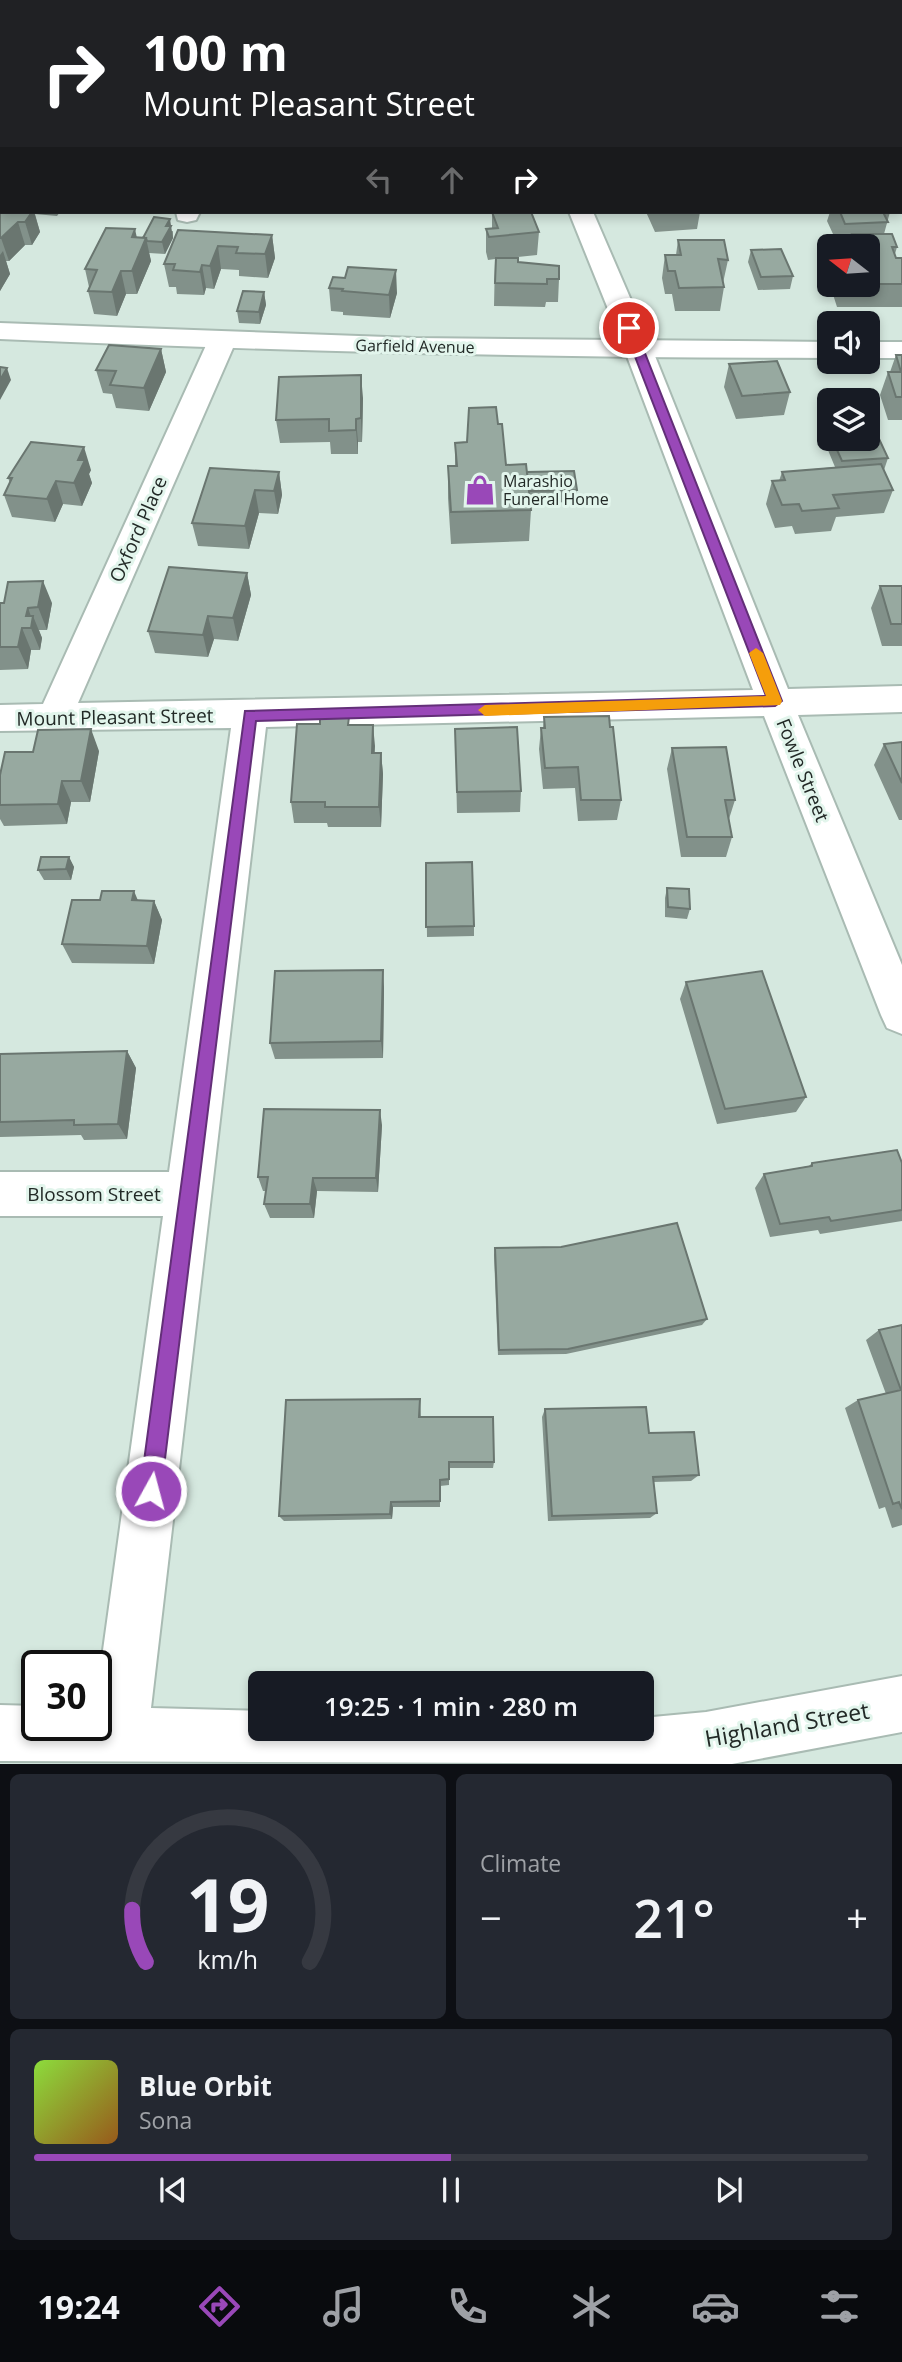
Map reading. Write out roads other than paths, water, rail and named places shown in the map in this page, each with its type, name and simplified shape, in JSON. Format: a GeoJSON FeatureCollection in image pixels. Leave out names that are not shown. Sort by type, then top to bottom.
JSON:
{"type":"FeatureCollection","features":[{"type":"Feature","properties":{"kind":"street","name":"Fowle Street"},"geometry":{"type":"LineString","coordinates":[[582,214],[639,351],[775,701],[902,1015]]}},
{"type":"Feature","properties":{"kind":"street","name":"Garfield Avenue"},"geometry":{"type":"LineString","coordinates":[[0,331],[222,341],[639,351],[817,351]]}},
{"type":"Feature","properties":{"kind":"street","name":"Oxford Place"},"geometry":{"type":"LineString","coordinates":[[55,717],[222,341]]}},
{"type":"Feature","properties":{"kind":"street"},"geometry":{"type":"LineString","coordinates":[[880,350],[902,350]]}},
{"type":"Feature","properties":{"kind":"street","name":"Mount Pleasant Street"},"geometry":{"type":"LineString","coordinates":[[0,718],[250,715],[902,699]]}},
{"type":"Feature","properties":{"kind":"street"},"geometry":{"type":"LineString","coordinates":[[118,1749],[250,715]]}},
{"type":"Feature","properties":{"kind":"street","name":"Blossom Street"},"geometry":{"type":"LineString","coordinates":[[0,1194],[188,1195]]}},
{"type":"Feature","properties":{"kind":"street","name":"Highland Street"},"geometry":{"type":"LineString","coordinates":[[0,1733],[118,1749],[620,1748],[706,1740],[902,1704]]}},
{"type":"Feature","properties":{"kind":"place","name":"Marashio Funeral Home"},"geometry":{"type":"Point","coordinates":[480,490]}}]}
